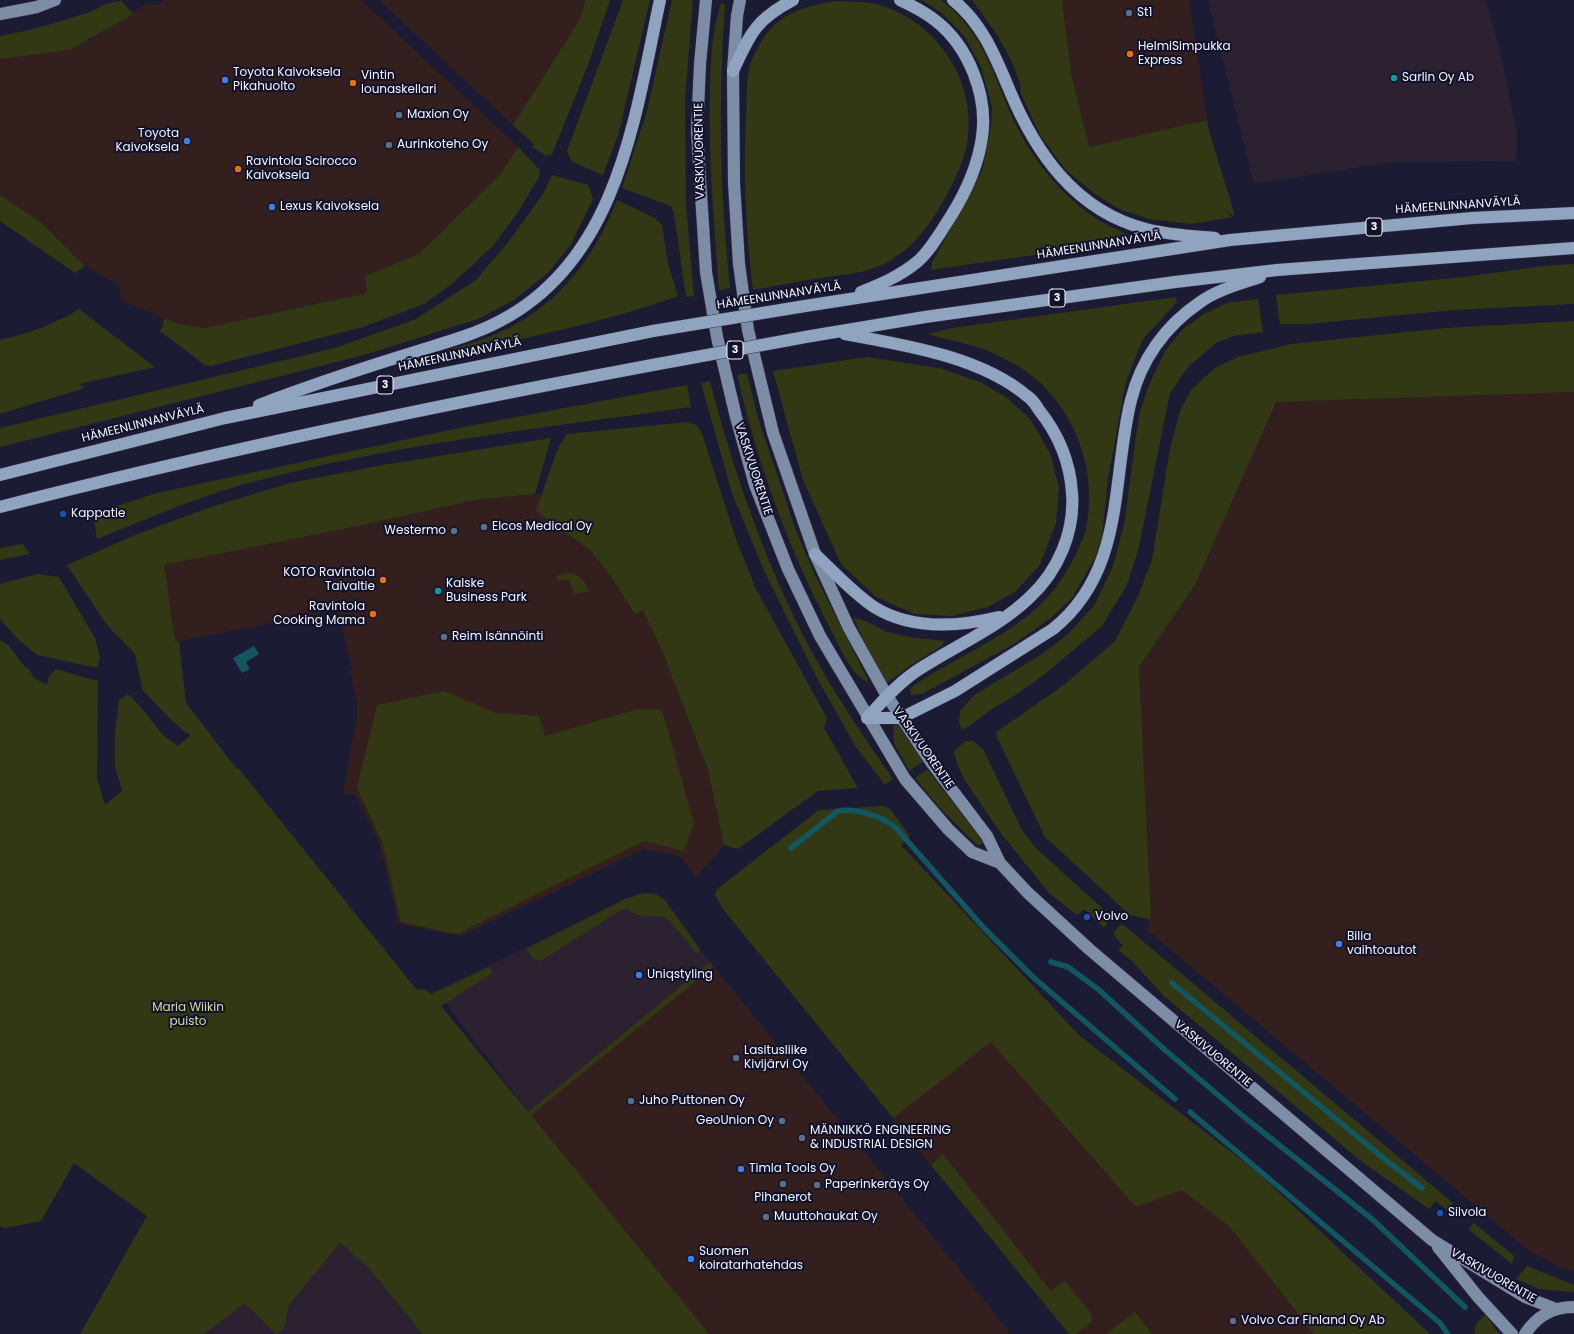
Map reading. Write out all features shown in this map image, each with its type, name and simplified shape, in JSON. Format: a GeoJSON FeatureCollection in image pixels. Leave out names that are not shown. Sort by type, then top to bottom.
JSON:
{"type":"FeatureCollection","features":[{"type":"Feature","properties":{"kind":"highway"},"geometry":{"type":"LineString","coordinates":[[225,418],[318,382],[468,335],[500,322],[548,289],[568,268],[583,247],[612,189],[625,153],[635,117],[660,0]]}},
{"type":"Feature","properties":{"kind":"highway"},"geometry":{"type":"LineString","coordinates":[[734,71],[745,44],[758,24],[772,11],[793,0]]}},
{"type":"Feature","properties":{"kind":"highway"},"geometry":{"type":"LineString","coordinates":[[845,299],[895,278],[918,261],[937,237],[959,202],[970,180],[982,138],[983,116],[980,96],[966,58],[954,38],[937,21],[918,8],[900,0]]}},
{"type":"Feature","properties":{"kind":"highway"},"geometry":{"type":"LineString","coordinates":[[953,0],[966,11],[990,45],[1020,115],[1042,154],[1058,175],[1075,190],[1097,207],[1119,220],[1146,229],[1230,240]]}},
{"type":"Feature","properties":{"kind":"highway","name":"HÄMEENLINNANVÄYLÄ"},"geometry":{"type":"LineString","coordinates":[[0,475],[225,418],[653,330],[1230,240],[1472,218],[1574,213]]}},
{"type":"Feature","properties":{"kind":"highway","name":"3"},"geometry":{"type":"LineString","coordinates":[[0,507],[190,462],[495,395],[811,336],[838,333],[925,317],[1175,282],[1277,270],[1574,248]]}},
{"type":"Feature","properties":{"kind":"highway"},"geometry":{"type":"LineString","coordinates":[[867,718],[901,718],[955,691],[1053,629],[1066,618],[1080,602],[1101,565],[1114,516],[1131,400],[1140,374],[1151,352],[1170,327],[1200,301],[1277,270]]}},
{"type":"Feature","properties":{"kind":"highway"},"geometry":{"type":"LineString","coordinates":[[838,333],[914,347],[944,355],[999,377],[1028,396],[1058,436],[1066,457],[1071,482],[1073,504],[1069,530],[1062,554],[1046,580],[1030,597],[1009,614],[914,672],[898,685],[867,718]]}},
{"type":"Feature","properties":{"kind":"highway"},"geometry":{"type":"LineString","coordinates":[[815,554],[859,595],[875,607],[892,616],[912,622],[960,624],[1009,614]]}},
{"type":"Feature","properties":{"kind":"main road"},"geometry":{"type":"LineString","coordinates":[[0,14],[37,7],[55,0]]}},
{"type":"Feature","properties":{"kind":"main road","name":"VASKIVUORENTIE"},"geometry":{"type":"LineString","coordinates":[[706,0],[700,64],[698,124],[700,190],[706,272],[721,351],[736,417],[755,485],[788,569],[820,636],[904,779],[948,829],[972,852],[1000,863]]}},
{"type":"Feature","properties":{"kind":"main road","name":"VASKIVUORENTIE"},"geometry":{"type":"LineString","coordinates":[[740,0],[737,16],[734,71],[734,183],[739,264],[748,330],[773,433],[815,554],[850,628],[887,696],[931,762],[987,836],[1000,863],[1028,893],[1089,949],[1432,1240],[1526,1297],[1556,1309]]}},
{"type":"Feature","properties":{"kind":"main road","name":"VASKIVUORENTIE"},"geometry":{"type":"LineString","coordinates":[[1432,1240],[1478,1297],[1512,1334]]}},
{"type":"Feature","properties":{"kind":"main road"},"geometry":{"type":"LineString","coordinates":[[1525,1334],[1538,1318],[1556,1309],[1574,1307]]}},
{"type":"Feature","properties":{"kind":"shaded area"},"geometry":{"type":"Polygon","coordinates":[[[164,0],[361,0],[518,147],[500,175],[419,254],[365,276],[367,293],[204,328],[178,324],[121,300],[119,285],[85,266],[39,221],[0,195],[0,59],[70,50],[91,39],[147,4],[158,5],[164,0]]]}},
{"type":"Feature","properties":{"kind":"shaded area"},"geometry":{"type":"Polygon","coordinates":[[[379,0],[586,0],[580,19],[513,125],[379,0]]]}},
{"type":"Feature","properties":{"kind":"shaded area"},"geometry":{"type":"Polygon","coordinates":[[[1062,0],[1189,0],[1207,120],[1089,147],[1071,73],[1062,0]]]}},
{"type":"Feature","properties":{"kind":"shaded area"},"geometry":{"type":"Polygon","coordinates":[[[1208,0],[1486,0],[1501,55],[1517,134],[1516,161],[1392,162],[1254,184],[1208,0]]]}},
{"type":"Feature","properties":{"kind":"shaded area"},"geometry":{"type":"Polygon","coordinates":[[[1574,392],[1574,1271],[1560,1268],[1527,1249],[1146,929],[1151,920],[1139,667],[1195,585],[1276,402],[1574,392]]]}},
{"type":"Feature","properties":{"kind":"shaded area"},"geometry":{"type":"Polygon","coordinates":[[[550,493],[619,523],[661,648],[708,770],[724,845],[696,877],[681,857],[644,849],[460,936],[399,924],[379,843],[355,794],[343,794],[357,717],[357,703],[350,670],[352,669],[338,610],[175,642],[163,565],[368,524],[475,500],[550,493]]]}},
{"type":"Feature","properties":{"kind":"shaded area"},"geometry":{"type":"Polygon","coordinates":[[[254,646],[259,654],[246,662],[250,669],[242,673],[233,658],[254,646]]]}},
{"type":"Feature","properties":{"kind":"shaded area"},"geometry":{"type":"Polygon","coordinates":[[[815,838],[1377,1334],[1069,1334],[723,909],[815,838]]]}},
{"type":"Feature","properties":{"kind":"shaded area"},"geometry":{"type":"Polygon","coordinates":[[[644,893],[656,894],[665,900],[710,962],[528,1112],[437,991],[625,899],[644,893]]]}},
{"type":"Feature","properties":{"kind":"shaded area"},"geometry":{"type":"Polygon","coordinates":[[[710,962],[1011,1334],[709,1334],[704,1328],[677,1309],[528,1112],[710,962]]]}},
{"type":"Feature","properties":{"kind":"shaded area"},"geometry":{"type":"Polygon","coordinates":[[[368,1200],[477,1334],[204,1334],[368,1200]]]}},
{"type":"Feature","properties":{"kind":"green space"},"geometry":{"type":"Polygon","coordinates":[[[586,0],[610,0],[588,65],[552,154],[546,156],[532,147],[534,144],[513,125],[580,19],[586,0]]]}},
{"type":"Feature","properties":{"kind":"green space"},"geometry":{"type":"Polygon","coordinates":[[[623,0],[650,0],[619,132],[603,175],[571,161],[567,151],[623,0]]]}},
{"type":"Feature","properties":{"kind":"green space"},"geometry":{"type":"Polygon","coordinates":[[[672,0],[693,0],[685,99],[686,204],[694,296],[686,297],[674,213],[671,206],[622,188],[647,111],[672,0]]]}},
{"type":"Feature","properties":{"kind":"green space"},"geometry":{"type":"Polygon","coordinates":[[[922,0],[941,0],[958,15],[972,32],[983,49],[992,68],[1016,125],[1034,156],[1050,177],[1068,197],[1089,214],[1132,237],[1132,239],[1129,241],[931,270],[932,263],[982,171],[991,127],[992,107],[981,67],[965,37],[942,13],[922,0]]]}},
{"type":"Feature","properties":{"kind":"green space"},"geometry":{"type":"Polygon","coordinates":[[[972,0],[1062,0],[1071,73],[1089,147],[1207,120],[1235,216],[1223,209],[1233,217],[1191,224],[1150,219],[1121,210],[1095,194],[1065,169],[1041,137],[1021,94],[1020,83],[1012,62],[998,36],[972,0]]]}},
{"type":"Feature","properties":{"kind":"green space"},"geometry":{"type":"Polygon","coordinates":[[[122,1],[133,14],[70,50],[0,59],[0,36],[53,24],[110,3],[122,1]]]}},
{"type":"Feature","properties":{"kind":"green space"},"geometry":{"type":"Polygon","coordinates":[[[837,1],[875,4],[900,13],[918,24],[948,55],[958,74],[965,94],[969,115],[966,150],[948,193],[930,222],[913,243],[891,260],[884,264],[860,272],[753,290],[745,182],[747,86],[750,65],[762,40],[777,23],[785,17],[805,8],[837,1]]]}},
{"type":"Feature","properties":{"kind":"green space"},"geometry":{"type":"Polygon","coordinates":[[[721,3],[725,4],[721,75],[722,181],[730,288],[719,290],[712,188],[710,76],[712,44],[721,3]]]}},
{"type":"Feature","properties":{"kind":"green space"},"geometry":{"type":"Polygon","coordinates":[[[518,147],[539,169],[540,175],[518,212],[494,245],[453,283],[424,304],[363,327],[211,366],[205,365],[160,331],[163,326],[164,318],[179,324],[204,328],[367,293],[365,276],[419,254],[500,175],[518,147]]]}},
{"type":"Feature","properties":{"kind":"green space"},"geometry":{"type":"Polygon","coordinates":[[[552,175],[588,185],[593,199],[571,244],[549,272],[514,300],[478,319],[364,355],[0,447],[0,428],[335,348],[416,319],[476,280],[510,240],[543,194],[552,175]]]}},
{"type":"Feature","properties":{"kind":"green space"},"geometry":{"type":"Polygon","coordinates":[[[0,195],[39,221],[85,266],[75,273],[0,221],[0,195]]]}},
{"type":"Feature","properties":{"kind":"green space"},"geometry":{"type":"Polygon","coordinates":[[[617,200],[655,218],[662,225],[668,264],[678,296],[589,323],[437,356],[437,353],[498,333],[538,310],[556,295],[585,261],[608,221],[617,200]]]}},
{"type":"Feature","properties":{"kind":"green space"},"geometry":{"type":"Polygon","coordinates":[[[1574,264],[1574,304],[1454,310],[1307,324],[1280,324],[1276,295],[1464,277],[1543,266],[1574,264]]]}},
{"type":"Feature","properties":{"kind":"green space"},"geometry":{"type":"Polygon","coordinates":[[[1176,297],[1177,302],[1143,339],[1126,381],[1108,479],[1102,537],[1096,556],[1072,598],[1052,617],[1014,644],[922,694],[911,695],[910,689],[913,686],[1017,624],[1053,592],[1077,553],[1087,524],[1089,502],[1088,480],[1084,458],[1077,436],[1067,416],[1054,398],[1039,382],[1021,368],[986,350],[928,334],[952,328],[1176,297]]]}},
{"type":"Feature","properties":{"kind":"green space"},"geometry":{"type":"Polygon","coordinates":[[[1258,299],[1263,332],[1233,336],[1216,343],[1188,367],[1170,393],[1138,551],[1127,585],[1102,626],[1045,674],[962,730],[959,722],[960,711],[974,695],[1042,654],[1068,634],[1094,606],[1113,566],[1124,525],[1139,415],[1149,385],[1165,351],[1183,329],[1204,314],[1227,303],[1258,299]]]}},
{"type":"Feature","properties":{"kind":"green space"},"geometry":{"type":"Polygon","coordinates":[[[79,309],[155,367],[79,384],[85,388],[0,414],[0,340],[41,328],[79,309]]]}},
{"type":"Feature","properties":{"kind":"green space"},"geometry":{"type":"Polygon","coordinates":[[[1574,321],[1574,392],[1276,402],[1195,585],[1139,667],[1151,920],[1130,915],[1045,837],[995,733],[1065,684],[1115,641],[1138,596],[1152,560],[1170,449],[1180,411],[1191,390],[1215,368],[1238,357],[1291,344],[1445,328],[1574,321]]]}},
{"type":"Feature","properties":{"kind":"green space"},"geometry":{"type":"Polygon","coordinates":[[[867,357],[939,368],[980,382],[1007,398],[1030,419],[1050,453],[1059,488],[1056,523],[1040,565],[1015,592],[987,607],[953,616],[914,614],[875,596],[841,564],[803,480],[773,371],[867,357]]]}},
{"type":"Feature","properties":{"kind":"green space"},"geometry":{"type":"Polygon","coordinates":[[[747,373],[758,418],[795,528],[815,575],[869,682],[857,675],[847,661],[816,601],[776,506],[745,409],[737,375],[747,373]]]}},
{"type":"Feature","properties":{"kind":"green space"},"geometry":{"type":"Polygon","coordinates":[[[710,381],[719,416],[741,485],[780,585],[811,650],[830,683],[893,779],[885,785],[856,747],[818,680],[766,575],[732,493],[701,383],[710,381]]]}},
{"type":"Feature","properties":{"kind":"green space"},"geometry":{"type":"Polygon","coordinates":[[[687,385],[691,407],[468,438],[413,447],[303,469],[210,495],[97,539],[93,514],[157,493],[464,427],[687,385]]]}},
{"type":"Feature","properties":{"kind":"green space"},"geometry":{"type":"Polygon","coordinates":[[[687,422],[698,426],[702,434],[737,542],[756,589],[827,718],[824,728],[858,788],[818,791],[738,849],[724,845],[708,770],[661,648],[643,610],[635,614],[610,575],[590,550],[536,511],[558,448],[567,434],[687,422]]]}},
{"type":"Feature","properties":{"kind":"green space","name":"Maria Wiikin puisto"},"geometry":{"type":"Polygon","coordinates":[[[551,438],[535,494],[475,500],[368,524],[164,565],[175,641],[179,641],[186,703],[237,769],[239,769],[416,989],[426,990],[431,994],[490,967],[493,973],[441,1006],[528,1112],[710,962],[713,967],[531,1115],[709,1334],[423,1334],[368,1267],[340,1243],[289,1305],[284,1329],[276,1334],[245,1303],[204,1334],[80,1334],[147,1216],[74,1163],[41,1221],[5,1228],[0,1226],[0,640],[9,646],[24,666],[28,668],[34,678],[47,685],[49,676],[56,669],[98,681],[97,778],[105,805],[122,791],[115,766],[115,733],[119,700],[128,694],[139,705],[163,735],[178,746],[191,735],[185,732],[167,716],[142,689],[135,654],[107,625],[67,565],[135,535],[211,507],[290,483],[383,465],[551,438]]]}},
{"type":"Feature","properties":{"kind":"green space"},"geometry":{"type":"Polygon","coordinates":[[[23,544],[30,554],[0,560],[0,548],[23,544]]]}},
{"type":"Feature","properties":{"kind":"green space"},"geometry":{"type":"Polygon","coordinates":[[[567,573],[581,578],[589,591],[574,594],[569,579],[558,581],[557,576],[567,573]]]}},
{"type":"Feature","properties":{"kind":"green space"},"geometry":{"type":"Polygon","coordinates":[[[38,574],[59,577],[95,638],[100,658],[97,668],[37,655],[18,639],[0,619],[0,584],[38,574]]]}},
{"type":"Feature","properties":{"kind":"green space"},"geometry":{"type":"Polygon","coordinates":[[[854,618],[864,620],[887,632],[898,635],[945,641],[942,646],[911,665],[887,683],[864,642],[854,618]]]}},
{"type":"Feature","properties":{"kind":"green space"},"geometry":{"type":"Polygon","coordinates":[[[444,691],[496,713],[539,716],[545,736],[638,709],[662,710],[694,823],[684,851],[644,841],[457,934],[401,922],[382,841],[357,788],[377,705],[444,691]]]}},
{"type":"Feature","properties":{"kind":"green space"},"geometry":{"type":"Polygon","coordinates":[[[898,725],[923,762],[909,771],[894,743],[893,727],[898,725]]]}},
{"type":"Feature","properties":{"kind":"green space"},"geometry":{"type":"Polygon","coordinates":[[[966,741],[973,741],[983,749],[1022,830],[1036,848],[1111,916],[1105,927],[1084,909],[1077,915],[1049,893],[1000,832],[964,779],[957,763],[954,751],[966,741]]]}},
{"type":"Feature","properties":{"kind":"green space"},"geometry":{"type":"Polygon","coordinates":[[[927,769],[983,843],[980,845],[976,844],[938,806],[915,778],[927,769]]]}},
{"type":"Feature","properties":{"kind":"green space"},"geometry":{"type":"Polygon","coordinates":[[[884,806],[890,809],[910,836],[901,845],[1080,1036],[1256,1171],[1430,1334],[1314,1334],[1231,1228],[1182,1190],[1136,1207],[991,1042],[893,1118],[723,909],[715,895],[716,890],[819,810],[884,806]]]}},
{"type":"Feature","properties":{"kind":"green space"},"geometry":{"type":"Polygon","coordinates":[[[644,893],[656,894],[665,900],[700,950],[696,953],[671,922],[664,917],[636,915],[626,908],[541,961],[533,959],[526,949],[625,899],[644,893]]]}},
{"type":"Feature","properties":{"kind":"green space"},"geometry":{"type":"Polygon","coordinates":[[[1120,925],[1125,926],[1453,1203],[1448,1211],[1436,1201],[1429,1209],[1361,1161],[1164,996],[1132,961],[1118,950],[1123,945],[1114,936],[1114,932],[1120,925]]]}},
{"type":"Feature","properties":{"kind":"green space"},"geometry":{"type":"Polygon","coordinates":[[[943,1154],[1051,1291],[1065,1281],[1092,1315],[1091,1322],[1077,1334],[1069,1334],[931,1165],[943,1154]]]}},
{"type":"Feature","properties":{"kind":"green space"},"geometry":{"type":"Polygon","coordinates":[[[1474,1223],[1514,1256],[1512,1264],[1468,1229],[1474,1223]]]}},
{"type":"Feature","properties":{"kind":"green space"},"geometry":{"type":"Polygon","coordinates":[[[1527,1266],[1574,1285],[1574,1292],[1539,1289],[1516,1279],[1527,1266]]]}},
{"type":"Feature","properties":{"kind":"green space"},"geometry":{"type":"Polygon","coordinates":[[[1135,1312],[1152,1334],[1106,1334],[1135,1312]]]}},
{"type":"Feature","properties":{"kind":"green space"},"geometry":{"type":"Polygon","coordinates":[[[1485,1314],[1499,1334],[1475,1334],[1475,1326],[1485,1314]]]}},
{"type":"Feature","properties":{"kind":"waterway"},"geometry":{"type":"LineString","coordinates":[[791,848],[838,811],[845,810],[861,812],[884,820],[896,828],[984,928],[1033,977],[1175,1099]]}},
{"type":"Feature","properties":{"kind":"waterway"},"geometry":{"type":"LineString","coordinates":[[1051,962],[1068,967],[1098,989],[1165,1050],[1244,1117],[1372,1219],[1465,1307]]}},
{"type":"Feature","properties":{"kind":"waterway"},"geometry":{"type":"LineString","coordinates":[[1172,983],[1382,1157],[1422,1188]]}},
{"type":"Feature","properties":{"kind":"waterway"},"geometry":{"type":"LineString","coordinates":[[1190,1112],[1440,1323],[1448,1334]]}},
{"type":"Feature","properties":{"kind":"place","name":"St1"},"geometry":{"type":"Point","coordinates":[1129,13]}},
{"type":"Feature","properties":{"kind":"place","name":"HelmiSimpukka Express"},"geometry":{"type":"Point","coordinates":[1130,54]}},
{"type":"Feature","properties":{"kind":"place","name":"Sarlin Oy Ab"},"geometry":{"type":"Point","coordinates":[1394,78]}},
{"type":"Feature","properties":{"kind":"place","name":"Toyota Kaivoksela Pikahuolto"},"geometry":{"type":"Point","coordinates":[225,80]}},
{"type":"Feature","properties":{"kind":"place","name":"Vintin lounaskellari"},"geometry":{"type":"Point","coordinates":[353,83]}},
{"type":"Feature","properties":{"kind":"place","name":"Maxion Oy"},"geometry":{"type":"Point","coordinates":[399,115]}},
{"type":"Feature","properties":{"kind":"place","name":"Toyota Kaivoksela"},"geometry":{"type":"Point","coordinates":[187,141]}},
{"type":"Feature","properties":{"kind":"place","name":"Aurinkoteho Oy"},"geometry":{"type":"Point","coordinates":[389,145]}},
{"type":"Feature","properties":{"kind":"place","name":"Ravintola Scirocco Kaivoksela"},"geometry":{"type":"Point","coordinates":[238,169]}},
{"type":"Feature","properties":{"kind":"place","name":"Lexus Kaivoksela"},"geometry":{"type":"Point","coordinates":[272,207]}},
{"type":"Feature","properties":{"kind":"place","name":"Kappatie"},"geometry":{"type":"Point","coordinates":[63,514]}},
{"type":"Feature","properties":{"kind":"place","name":"Elcos Medical Oy"},"geometry":{"type":"Point","coordinates":[484,527]}},
{"type":"Feature","properties":{"kind":"place","name":"Westermo"},"geometry":{"type":"Point","coordinates":[454,531]}},
{"type":"Feature","properties":{"kind":"place","name":"KOTO Ravintola Taivaltie"},"geometry":{"type":"Point","coordinates":[383,580]}},
{"type":"Feature","properties":{"kind":"place","name":"Kalske Business Park"},"geometry":{"type":"Point","coordinates":[438,591]}},
{"type":"Feature","properties":{"kind":"place","name":"Ravintola Cooking Mama"},"geometry":{"type":"Point","coordinates":[373,614]}},
{"type":"Feature","properties":{"kind":"place","name":"Reim Isännöinti"},"geometry":{"type":"Point","coordinates":[444,637]}},
{"type":"Feature","properties":{"kind":"place","name":"Volvo"},"geometry":{"type":"Point","coordinates":[1087,917]}},
{"type":"Feature","properties":{"kind":"place","name":"Bilia vaihtoautot"},"geometry":{"type":"Point","coordinates":[1339,944]}},
{"type":"Feature","properties":{"kind":"place","name":"Uniqstyling"},"geometry":{"type":"Point","coordinates":[639,975]}},
{"type":"Feature","properties":{"kind":"place","name":"Lasitusliike Kivijärvi Oy"},"geometry":{"type":"Point","coordinates":[736,1058]}},
{"type":"Feature","properties":{"kind":"place","name":"Juho Puttonen Oy"},"geometry":{"type":"Point","coordinates":[631,1101]}},
{"type":"Feature","properties":{"kind":"place","name":"GeoUnion Oy"},"geometry":{"type":"Point","coordinates":[782,1121]}},
{"type":"Feature","properties":{"kind":"place","name":"MÄNNIKKÖ ENGINEERING & INDUSTRIAL DESIGN"},"geometry":{"type":"Point","coordinates":[802,1138]}},
{"type":"Feature","properties":{"kind":"place","name":"Timla Tools Oy"},"geometry":{"type":"Point","coordinates":[741,1169]}},
{"type":"Feature","properties":{"kind":"place","name":"Pihanerot"},"geometry":{"type":"Point","coordinates":[783,1184]}},
{"type":"Feature","properties":{"kind":"place","name":"Paperinkeräys Oy"},"geometry":{"type":"Point","coordinates":[817,1185]}},
{"type":"Feature","properties":{"kind":"place","name":"Silvola"},"geometry":{"type":"Point","coordinates":[1440,1213]}},
{"type":"Feature","properties":{"kind":"place","name":"Muuttohaukat Oy"},"geometry":{"type":"Point","coordinates":[766,1217]}},
{"type":"Feature","properties":{"kind":"place","name":"Suomen koiratarhatehdas"},"geometry":{"type":"Point","coordinates":[691,1259]}},
{"type":"Feature","properties":{"kind":"place","name":"Volvo Car Finland Oy Ab"},"geometry":{"type":"Point","coordinates":[1233,1321]}}]}
